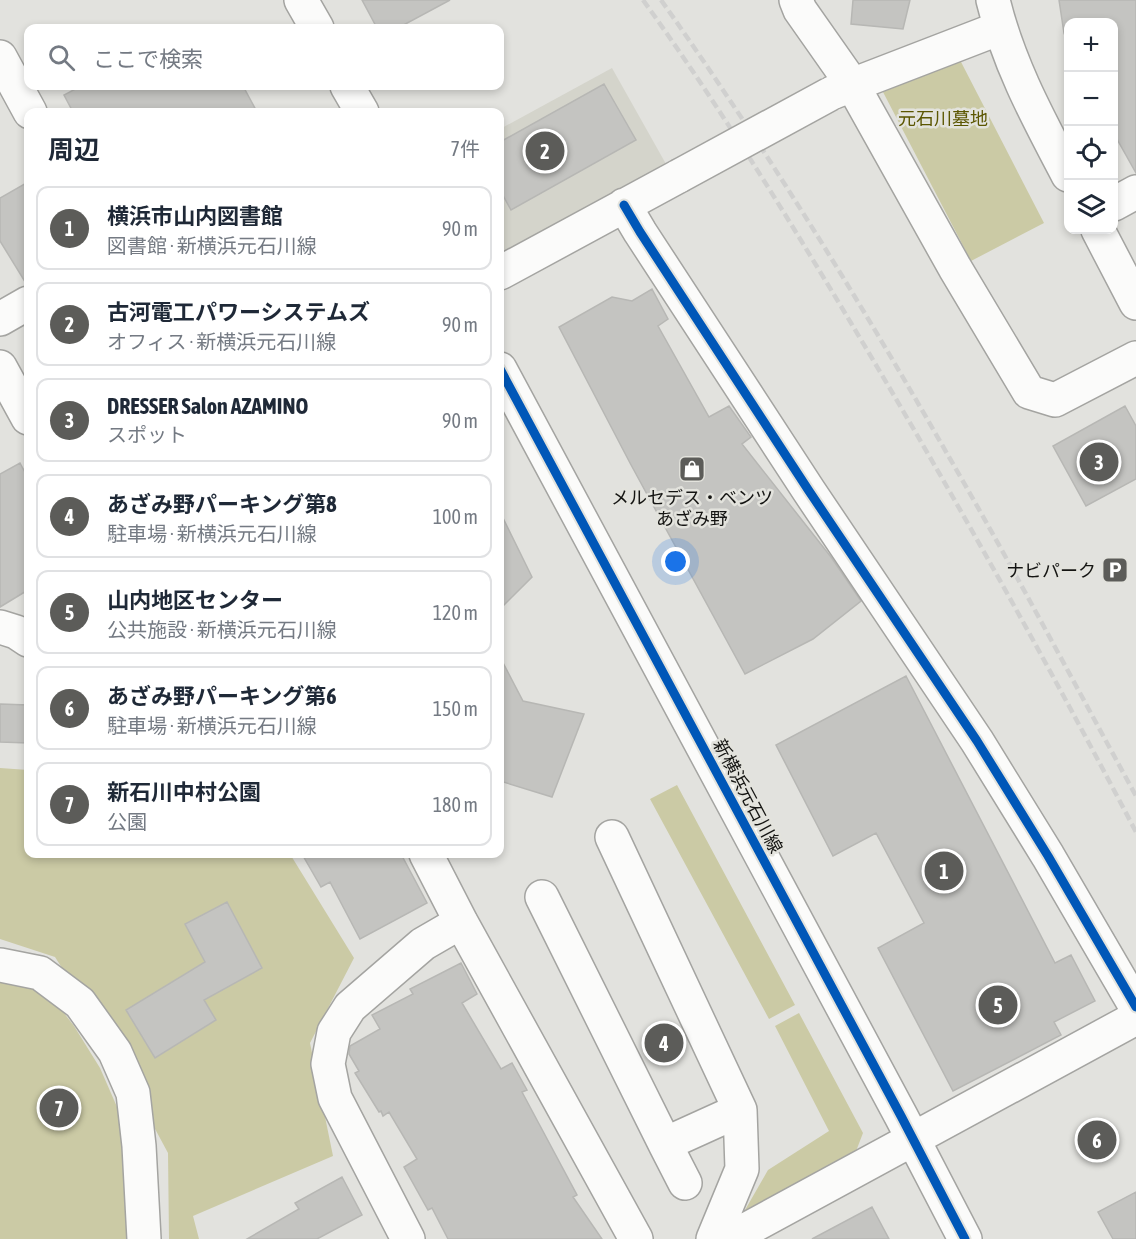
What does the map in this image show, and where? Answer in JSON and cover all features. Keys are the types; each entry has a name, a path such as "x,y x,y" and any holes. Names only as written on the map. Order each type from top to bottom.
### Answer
{"street":[{"path":"301,0 315,24"},
{"path":"796,0 841,89 955,268 1029,392 1055,400 1136,358"},
{"path":"504,271 841,89 996,14 1006,49 1034,111 1064,167"},
{"path":"0,57 15,98"},
{"path":"349,90 360,108"},
{"path":"1118,201 1136,192"},
{"path":"624,205 809,491 977,741 1048,856 1136,1007"},
{"path":"1100,234 1136,303"},
{"path":"0,319 24,305"},
{"path":"0,366 24,411"},
{"name":"新横浜元石川線","path":"504,376 965,1239"},
{"path":"0,627 24,637"},
{"path":"612,837 740,1110 741,1169 713,1239"},
{"path":"428,858 636,1239"},
{"path":"542,897 685,1183"},
{"path":"408,1239 335,1098 328,1064 334,1032 350,1007 423,944 461,921"},
{"path":"0,965 40,973 48,979 80,1004 115,1052 133,1093 139,1146 144,1239"},
{"path":"729,1239 1136,1018"},
{"path":"665,1144 740,1110"}],"shaded area":[{"path":"612,68 666,164 504,254 504,127"}],"green space":[{"name":"元石川墓地","path":"960,60 1044,223 971,261 883,92"},
{"path":"0,768 24,770 24,858 292,858 354,958 310,1043 333,1156 193,1216 199,1239 169,1239 168,1153 104,1034 55,957 0,939"},
{"path":"677,785 795,1005 769,1019 650,799"},
{"path":"0,980 23,983 54,1000 74,1026 100,1068 135,1148 130,1239 0,1239"},
{"path":"799,1013 863,1133 853,1159 741,1217 768,1170 829,1131 775,1026"}],"building":[{"path":"362,0 450,0 405,24 375,24"},
{"path":"853,0 910,0 903,29 851,24"},
{"path":"1059,0 1136,0 1136,173 1118,141 1118,18 1064,18 1064,33"},
{"path":"604,84 636,140 511,210 504,197 504,140"},
{"path":"73,90 245,90 255,108 71,108 64,95"},
{"path":"24,184 24,280 0,241 0,198"},
{"path":"652,289 668,319 658,326 709,417 729,406 751,437 742,444 831,557 861,601 813,639 745,674 559,327 612,297 632,301"},
{"path":"1125,406 1136,426 1136,479 1086,506 1053,446"},
{"path":"20,463 24,470 24,592 0,607 0,474"},
{"path":"504,520 532,577 504,605"},
{"path":"504,665 523,701 584,714 552,797 504,782"},
{"path":"906,676 1055,963 1071,955 1095,1001 1054,1022 1061,1035 953,1091 878,948 924,923 876,833 833,856 776,745"},
{"path":"0,704 24,705 24,743 0,742"},
{"path":"304,858 403,858 427,903 360,939 330,882 321,887"},
{"path":"227,902 262,968 204,1000 216,1020 155,1058 126,1010 205,962 185,924"},
{"path":"461,963 477,994 462,1003 501,1069 512,1063 527,1090 522,1092 577,1195 573,1197 602,1239 448,1239 432,1208 428,1210 404,1167 417,1159 389,1112 383,1116 381,1111 379,1112 355,1073 359,1071 349,1054 350,1046 380,1029 372,1015 413,994 410,989"},
{"path":"342,1177 362,1215 317,1239 247,1239 299,1209 295,1203"},
{"path":"1136,1192 1136,1239 1113,1239 1098,1212"},
{"path":"872,1207 889,1239 812,1239"}],"railway":[{"path":"643,0 750,159 888,386 1068,703 1136,832"},
{"path":"661,0 700,55 811,225 881,340 997,541 1136,796"}],"cycle path":[{"path":"624,205 809,491 977,741 1048,856 1136,1007"},
{"path":"504,376 965,1239"}],"place":[{"name":"古河電工パワーシステムズ","path":"545,151"},
{"name":"DRESSER Salon AZAMINO","path":"1099,462"},
{"name":"メルセデス・ベンツ あざみ野","path":"692,469"},
{"name":"ナビパーク","path":"1115,570"},
{"name":"横浜市山内図書館","path":"944,871"},
{"name":"山内地区センター","path":"998,1005"},
{"name":"あざみ野パーキング第8","path":"664,1043"},
{"name":"新石川中村公園","path":"59,1108"},
{"name":"あざみ野パーキング第6","path":"1097,1140"}]}
